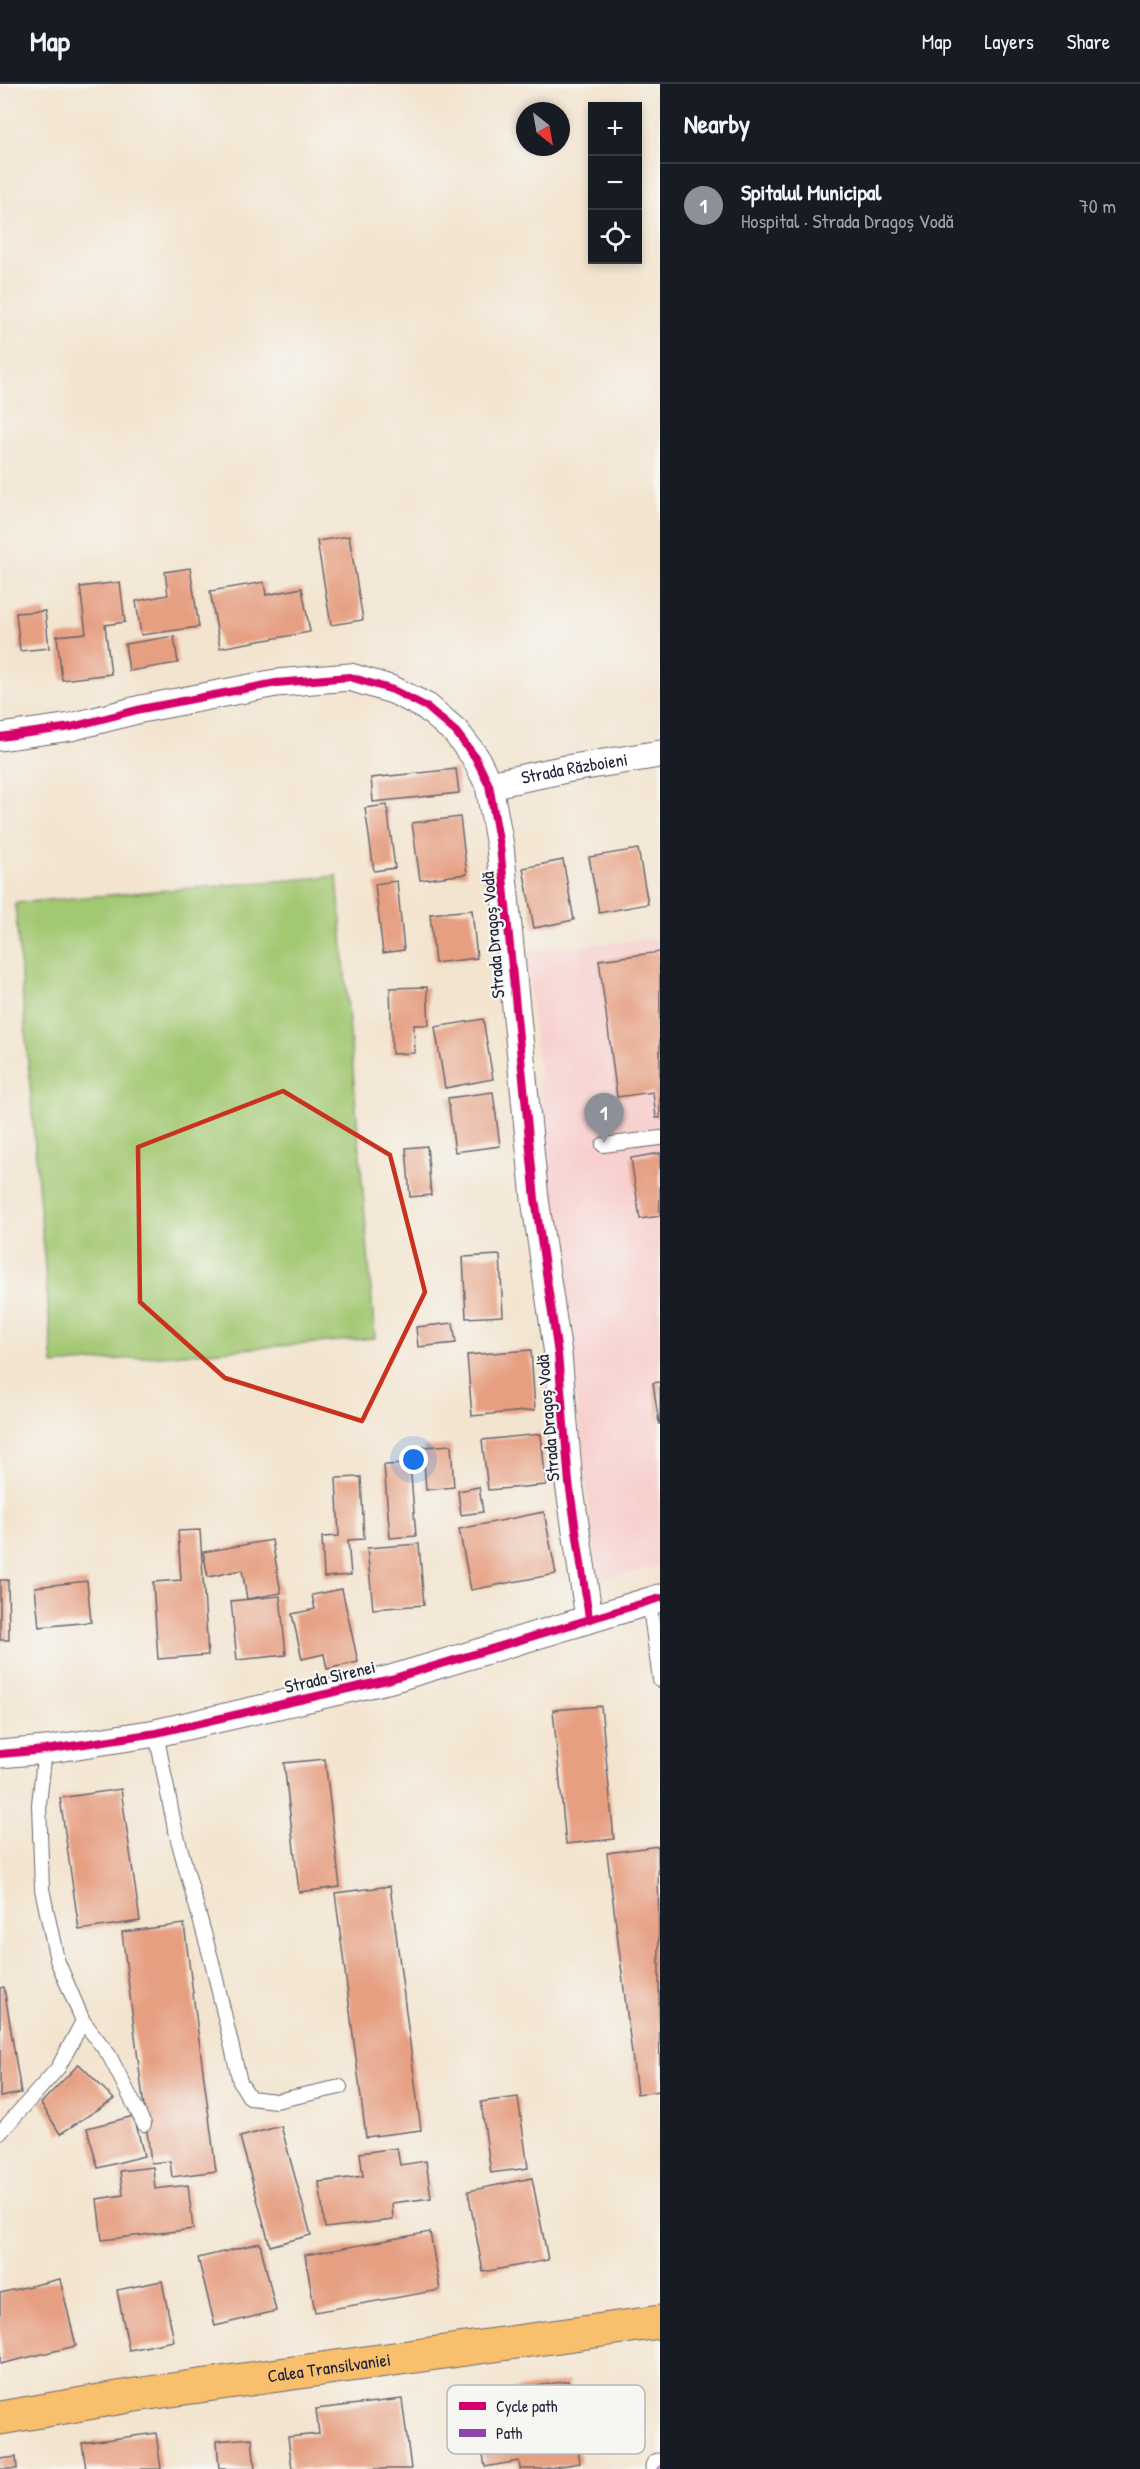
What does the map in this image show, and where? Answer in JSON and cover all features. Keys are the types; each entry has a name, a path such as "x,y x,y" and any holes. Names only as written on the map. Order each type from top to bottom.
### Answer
{"highway":[{"name":"Calea Transilvaniei","path":"0,2418 146,2393 660,2322"}],"street":[{"name":"Strada Dragoș Vodă","path":"0,737 70,727 141,709 276,683 350,677 393,690 427,707 456,732 475,758 489,786 500,846 535,1199 558,1354 569,1483 590,1618"},
{"name":"Strada Războieni","path":"489,786 566,769 660,754"},
{"name":"Strada Sirenei","path":"0,1754 156,1733 391,1679 654,1599"}],"lane":[{"path":"603,1145 660,1138"},
{"path":"654,1599 660,1680"},
{"path":"156,1733 175,1829 212,1962 240,2082 250,2098 276,2101 340,2087"},
{"path":"45,1749 39,1804 42,1889 57,1960 83,2021 110,2055 144,2124"},
{"path":"0,2133 58,2068 83,2021"}],"highlighted area":[{"path":"283,1091 390,1155 425,1292 362,1421 225,1378 140,1302 138,1147"}],"shaded area":[{"path":"660,938 660,1566 597,1580 525,951"}],"green space":[{"path":"337,876 375,1338 53,1365 15,903"}],"building":[{"path":"349,536 363,620 331,625 317,541"},
{"path":"190,568 199,627 141,635 136,601 168,595 165,572"},
{"path":"120,582 125,622 105,625 111,674 62,680 57,636 86,633 80,587"},
{"path":"264,582 266,595 302,588 310,632 220,648 210,591"},
{"path":"45,611 49,648 20,651 16,613"},
{"path":"174,636 178,663 129,671 125,644"},
{"path":"456,769 459,793 373,802 371,778"},
{"path":"387,805 395,868 374,871 365,808"},
{"path":"460,817 467,874 420,880 412,823"},
{"path":"638,849 648,904 599,913 589,857"},
{"path":"563,860 574,920 534,928 523,868"},
{"path":"397,881 404,950 383,953 375,884"},
{"path":"472,910 477,958 435,963 430,914"},
{"path":"660,952 660,1118 656,1118 653,1092 617,1097 599,960"},
{"path":"427,987 429,1025 414,1025 415,1053 392,1054 390,988"},
{"path":"483,1019 493,1079 445,1088 435,1027"},
{"path":"493,1092 500,1146 455,1152 448,1098"},
{"path":"427,1146 431,1195 410,1197 406,1148"},
{"path":"660,1153 660,1216 640,1219 631,1158"},
{"path":"500,1255 503,1316 466,1318 463,1257"},
{"path":"453,1323 456,1343 418,1347 416,1327"},
{"path":"531,1350 535,1410 472,1416 467,1355"},
{"path":"660,1382 660,1424 659,1424 653,1383"},
{"path":"541,1434 546,1485 488,1490 482,1440"},
{"path":"451,1445 454,1487 426,1490 423,1447"},
{"path":"410,1464 416,1536 390,1538 384,1465"},
{"path":"361,1477 364,1539 348,1540 351,1575 324,1577 322,1537 339,1536 336,1478"},
{"path":"479,1487 483,1512 461,1515 458,1491"},
{"path":"544,1512 556,1574 471,1590 459,1529"},
{"path":"200,1530 208,1655 158,1659 153,1582 181,1580 178,1531"},
{"path":"272,1540 281,1593 247,1599 242,1570 208,1577 203,1552"},
{"path":"419,1544 424,1605 373,1609 367,1548"},
{"path":"0,1580 8,1580 9,1640 0,1640"},
{"path":"87,1581 91,1622 39,1627 35,1587"},
{"path":"342,1589 358,1662 327,1669 324,1654 302,1659 292,1614 315,1609 312,1595"},
{"path":"280,1596 286,1655 237,1660 231,1601"},
{"path":"601,1706 614,1839 566,1844 553,1710"},
{"path":"325,1759 340,1887 299,1892 284,1763"},
{"path":"121,1789 140,1921 79,1930 60,1798"},
{"path":"658,1846 660,2091 637,2094 607,1853"},
{"path":"390,1886 421,2130 366,2137 335,1893"},
{"path":"184,1924 216,2171 172,2177 170,2161 151,2163 122,1932"},
{"path":"4,1987 21,2093 0,2097 0,1988"},
{"path":"79,2064 114,2099 60,2134 41,2103"},
{"path":"518,2097 528,2168 491,2173 481,2102"},
{"path":"134,2116 144,2156 98,2168 87,2128"},
{"path":"281,2126 311,2235 270,2246 240,2137"},
{"path":"397,2148 400,2165 426,2161 431,2198 392,2203 393,2220 325,2228 319,2182 363,2176 360,2153"},
{"path":"153,2167 155,2189 188,2185 193,2229 102,2240 97,2199 123,2195 120,2171"},
{"path":"532,2178 548,2260 483,2272 468,2191"},
{"path":"430,2232 440,2290 315,2312 305,2255"},
{"path":"260,2243 276,2311 215,2326 198,2258"},
{"path":"60,2279 76,2346 0,2364 0,2293"},
{"path":"162,2281 174,2341 129,2350 117,2290"},
{"path":"568,2381 569,2385 543,2385"},
{"path":"402,2399 411,2469 292,2469 288,2437 319,2434 316,2409"},
{"path":"156,2433 161,2469 86,2469 82,2443"},
{"path":"252,2438 255,2469 219,2469 217,2441"},
{"path":"483,2454 579,2454 580,2463 542,2469 520,2469 519,2461 485,2467"},
{"path":"16,2457 17,2469 0,2469 0,2459"}],"cycle path":[{"path":"0,737 71,727 141,709 276,683 350,677 393,690 427,707 456,732 475,757 489,785 500,846 535,1199 558,1354 569,1483 589,1618"},
{"path":"0,1754 45,1750 156,1733 391,1679 660,1598"}],"place":[{"name":"Spitalul Municipal","path":"604,1143"}]}
